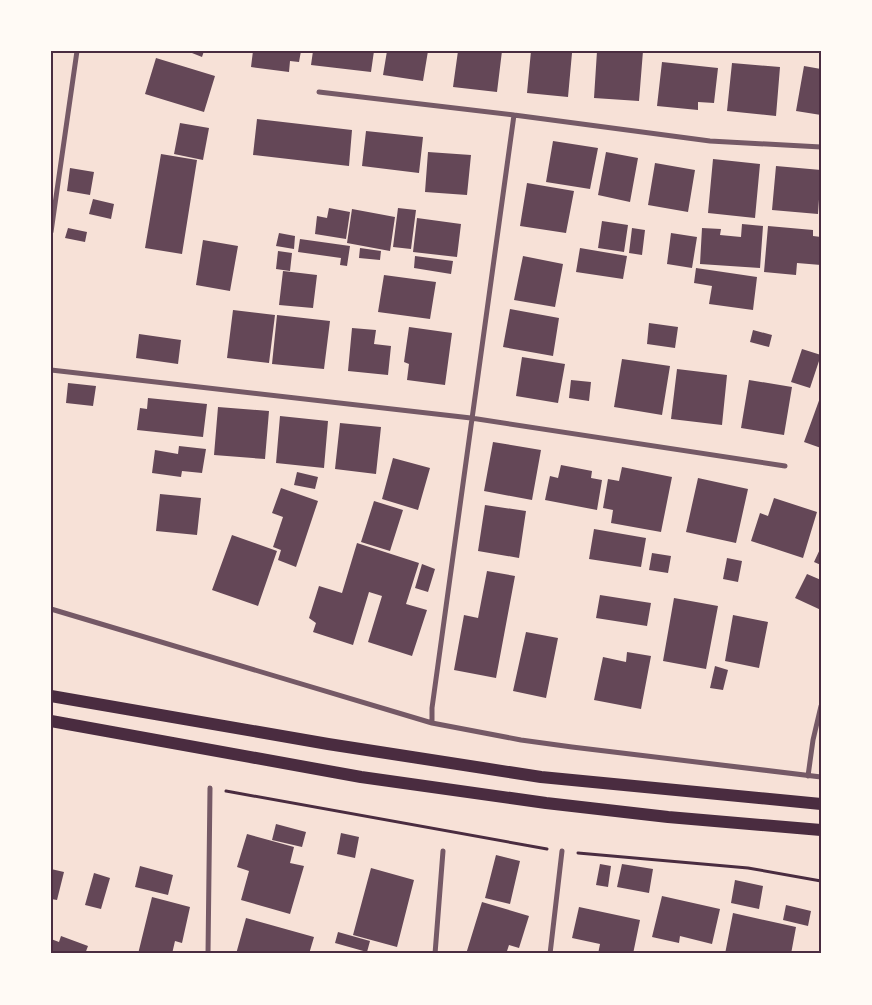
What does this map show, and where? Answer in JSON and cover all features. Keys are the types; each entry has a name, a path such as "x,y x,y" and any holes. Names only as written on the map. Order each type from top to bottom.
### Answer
{"main road":[{"path":"51,696 328,744 541,777 821,804"},
{"path":"51,721 361,777 668,817 821,830"}],"street":[{"path":"51,232 77,51"},
{"path":"319,92 514,114 710,141 821,148"},
{"path":"432,723 432,708 471,418 514,114"},
{"path":"51,370 471,418 786,466"},
{"path":"51,609 432,723 572,748 821,777"},
{"path":"808,776 813,740 821,706"},
{"path":"208,954 210,788"},
{"path":"435,954 443,851"},
{"path":"550,954 562,851"}],"path":[{"path":"210,788 562,851 748,868 821,881"}],"building":[{"path":"187,51 204,51 202,57"},
{"path":"253,51 301,51 299,62 290,61 289,72 251,67"},
{"path":"313,51 374,51 371,72 311,65"},
{"path":"387,51 428,51 423,81 383,75"},
{"path":"458,51 502,51 497,92 453,87"},
{"path":"531,51 572,53 568,97 527,93"},
{"path":"597,51 643,51 639,101 594,98"},
{"path":"156,58 215,76 204,112 145,94"},
{"path":"662,62 718,68 714,103 698,102 698,110 657,106"},
{"path":"732,63 780,67 776,116 727,111"},
{"path":"804,66 821,69 821,115 796,111"},
{"path":"257,119 352,130 349,166 253,155"},
{"path":"180,123 209,128 203,160 174,154"},
{"path":"366,131 423,137 419,173 362,166"},
{"path":"553,141 598,148 590,189 546,182"},
{"path":"428,152 471,155 467,195 425,192"},
{"path":"606,152 638,158 630,202 598,195"},
{"path":"161,154 197,160 182,254 145,248"},
{"path":"713,159 760,164 755,218 708,213"},
{"path":"655,163 695,170 688,212 648,205"},
{"path":"776,166 821,170 818,214 772,210"},
{"path":"70,168 94,172 90,195 67,191"},
{"path":"527,183 574,191 566,233 520,226"},
{"path":"93,199 114,204 111,219 89,214"},
{"path":"329,208 350,212 346,239 315,234 317,216 327,218"},
{"path":"398,208 416,210 411,249 393,247"},
{"path":"352,209 395,217 390,251 347,243"},
{"path":"417,218 461,224 457,257 413,252"},
{"path":"602,221 628,225 624,252 598,248"},
{"path":"742,224 763,226 760,268 700,264 702,228 721,229 720,235 741,237"},
{"path":"768,226 813,230 813,236 821,237 821,265 797,263 796,275 764,272"},
{"path":"68,228 87,232 85,242 65,238"},
{"path":"632,228 645,230 642,255 629,253"},
{"path":"279,233 295,236 294,249 276,246"},
{"path":"671,233 697,237 692,268 667,264"},
{"path":"300,239 350,246 347,266 340,265 341,258 298,252"},
{"path":"203,240 238,246 230,291 196,285"},
{"path":"360,248 381,251 380,260 359,258"},
{"path":"580,248 627,256 623,279 576,272"},
{"path":"278,251 292,253 290,271 276,269"},
{"path":"415,256 453,261 451,274 414,268"},
{"path":"523,256 563,264 555,307 514,300"},
{"path":"696,268 757,277 753,310 709,304 712,286 694,283"},
{"path":"283,271 317,275 313,308 279,305"},
{"path":"384,275 436,282 430,319 378,312"},
{"path":"510,309 559,318 553,356 503,347"},
{"path":"233,310 275,315 269,363 227,358"},
{"path":"277,315 330,321 324,369 272,364"},
{"path":"649,323 678,327 675,348 647,344"},
{"path":"409,327 452,333 445,385 407,380 409,364 404,362"},
{"path":"352,328 376,330 374,344 391,346 388,375 348,371"},
{"path":"753,330 772,335 769,347 750,342"},
{"path":"139,334 181,340 178,364 136,358"},
{"path":"802,349 821,355 810,388 791,382"},
{"path":"522,357 565,364 558,403 516,396"},
{"path":"622,359 670,366 662,415 614,407"},
{"path":"677,369 727,375 722,425 671,419"},
{"path":"571,380 591,382 589,401 569,398"},
{"path":"749,380 792,387 784,435 741,428"},
{"path":"68,383 96,386 93,406 66,403"},
{"path":"821,395 821,448 804,442"},
{"path":"148,398 207,404 203,437 137,430 140,408 147,409"},
{"path":"218,407 269,411 265,459 214,455"},
{"path":"280,416 328,421 324,468 276,463"},
{"path":"340,423 381,427 376,474 335,469"},
{"path":"493,442 541,450 532,500 484,491"},
{"path":"179,446 206,449 202,473 182,471 181,477 152,473 155,450 178,454"},
{"path":"393,458 430,468 418,510 382,499"},
{"path":"561,465 592,471 591,478 602,480 597,510 545,500 550,476 558,478"},
{"path":"622,467 672,477 661,532 611,523 613,510 603,508 608,479 619,481"},
{"path":"297,472 318,477 315,489 294,485"},
{"path":"698,478 748,489 736,543 686,532"},
{"path":"281,488 318,501 296,567 278,560 281,550 273,547 283,517 272,513"},
{"path":"160,494 201,498 197,535 156,531"},
{"path":"774,498 817,512 803,558 751,541 760,513 768,516"},
{"path":"374,501 403,510 390,551 361,542"},
{"path":"485,505 526,511 519,558 478,551"},
{"path":"594,529 646,538 641,567 589,559"},
{"path":"232,535 277,551 258,606 212,590"},
{"path":"357,543 419,563 406,604 427,610 412,656 368,642 382,596 369,592 353,645 313,632 316,623 309,618 319,586 342,593"},
{"path":"821,547 821,565 814,562"},
{"path":"652,553 671,556 668,573 649,570"},
{"path":"727,558 742,561 738,582 723,579"},
{"path":"422,564 435,569 428,592 415,588"},
{"path":"487,571 515,576 496,678 454,670 464,615 478,618"},
{"path":"807,574 821,580 821,610 795,598"},
{"path":"600,595 651,603 647,626 596,618"},
{"path":"674,598 718,606 706,669 663,661"},
{"path":"733,615 768,622 759,668 725,661"},
{"path":"526,632 558,638 546,698 513,691"},
{"path":"627,652 651,656 641,709 594,700 603,657 626,662"},
{"path":"715,666 728,670 723,690 710,688"},
{"path":"276,824 306,832 302,847 272,840"},
{"path":"341,833 359,837 355,858 337,854"},
{"path":"247,834 294,847 290,863 304,866 290,914 241,900 249,871 237,867"},
{"path":"496,855 520,861 510,904 485,898"},
{"path":"600,864 611,866 608,887 596,885"},
{"path":"622,864 653,869 649,893 617,887"},
{"path":"140,866 173,875 168,895 135,887"},
{"path":"371,868 414,880 397,947 353,935"},
{"path":"51,869 64,872 57,900 51,899"},
{"path":"94,873 110,878 101,909 85,905"},
{"path":"735,880 763,886 759,909 731,903"},
{"path":"662,896 720,909 712,944 680,936 679,943 652,937"},
{"path":"152,897 190,907 182,943 175,941 172,954 138,954"},
{"path":"482,902 529,916 519,948 509,945 506,954 466,954"},
{"path":"786,905 811,911 808,926 783,920"},
{"path":"579,907 640,920 633,954 598,954 600,944 572,938"},
{"path":"733,913 796,927 791,954 725,954"},
{"path":"246,918 314,937 309,954 236,954"},
{"path":"338,932 370,941 367,952 335,943"},
{"path":"61,936 88,946 85,954 51,954 51,939 59,942"}]}
